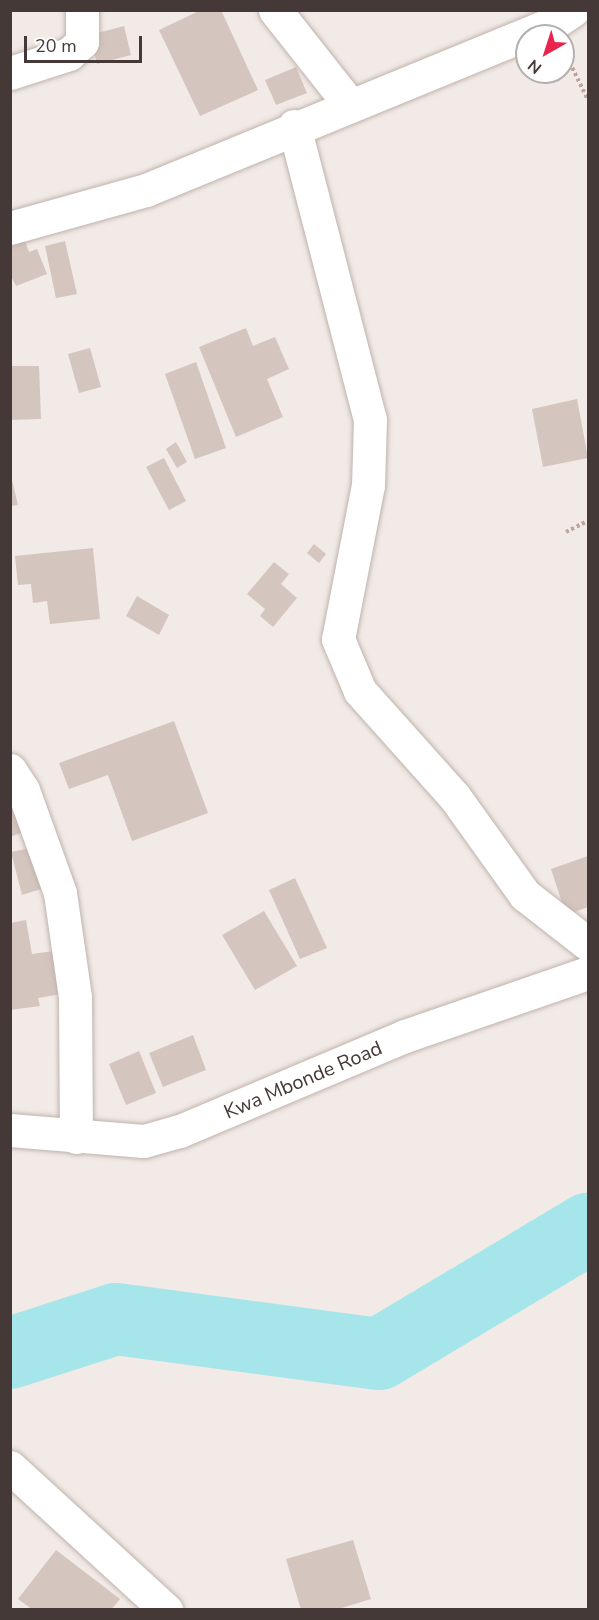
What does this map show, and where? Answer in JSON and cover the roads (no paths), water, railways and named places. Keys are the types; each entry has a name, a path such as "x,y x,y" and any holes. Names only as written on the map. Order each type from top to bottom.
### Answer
{"street":[{"path":"10,73 69,54 82,42 82,10"},
{"path":"275,10 350,105"},
{"path":"10,228 147,190 294,126 555,22 573,10"},
{"path":"294,126 370,419 368,485 338,639 360,691 454,796 525,895 588,944"},
{"path":"10,770 23,790 60,893 75,997 76,1137"},
{"name":"Kwa Mbonde Road","path":"10,1130 144,1141 180,1131 405,1036 588,973"},
{"path":"10,1467 166,1610"}],"waterway":[{"path":"10,1353 116,1319 379,1354 588,1229"}]}
